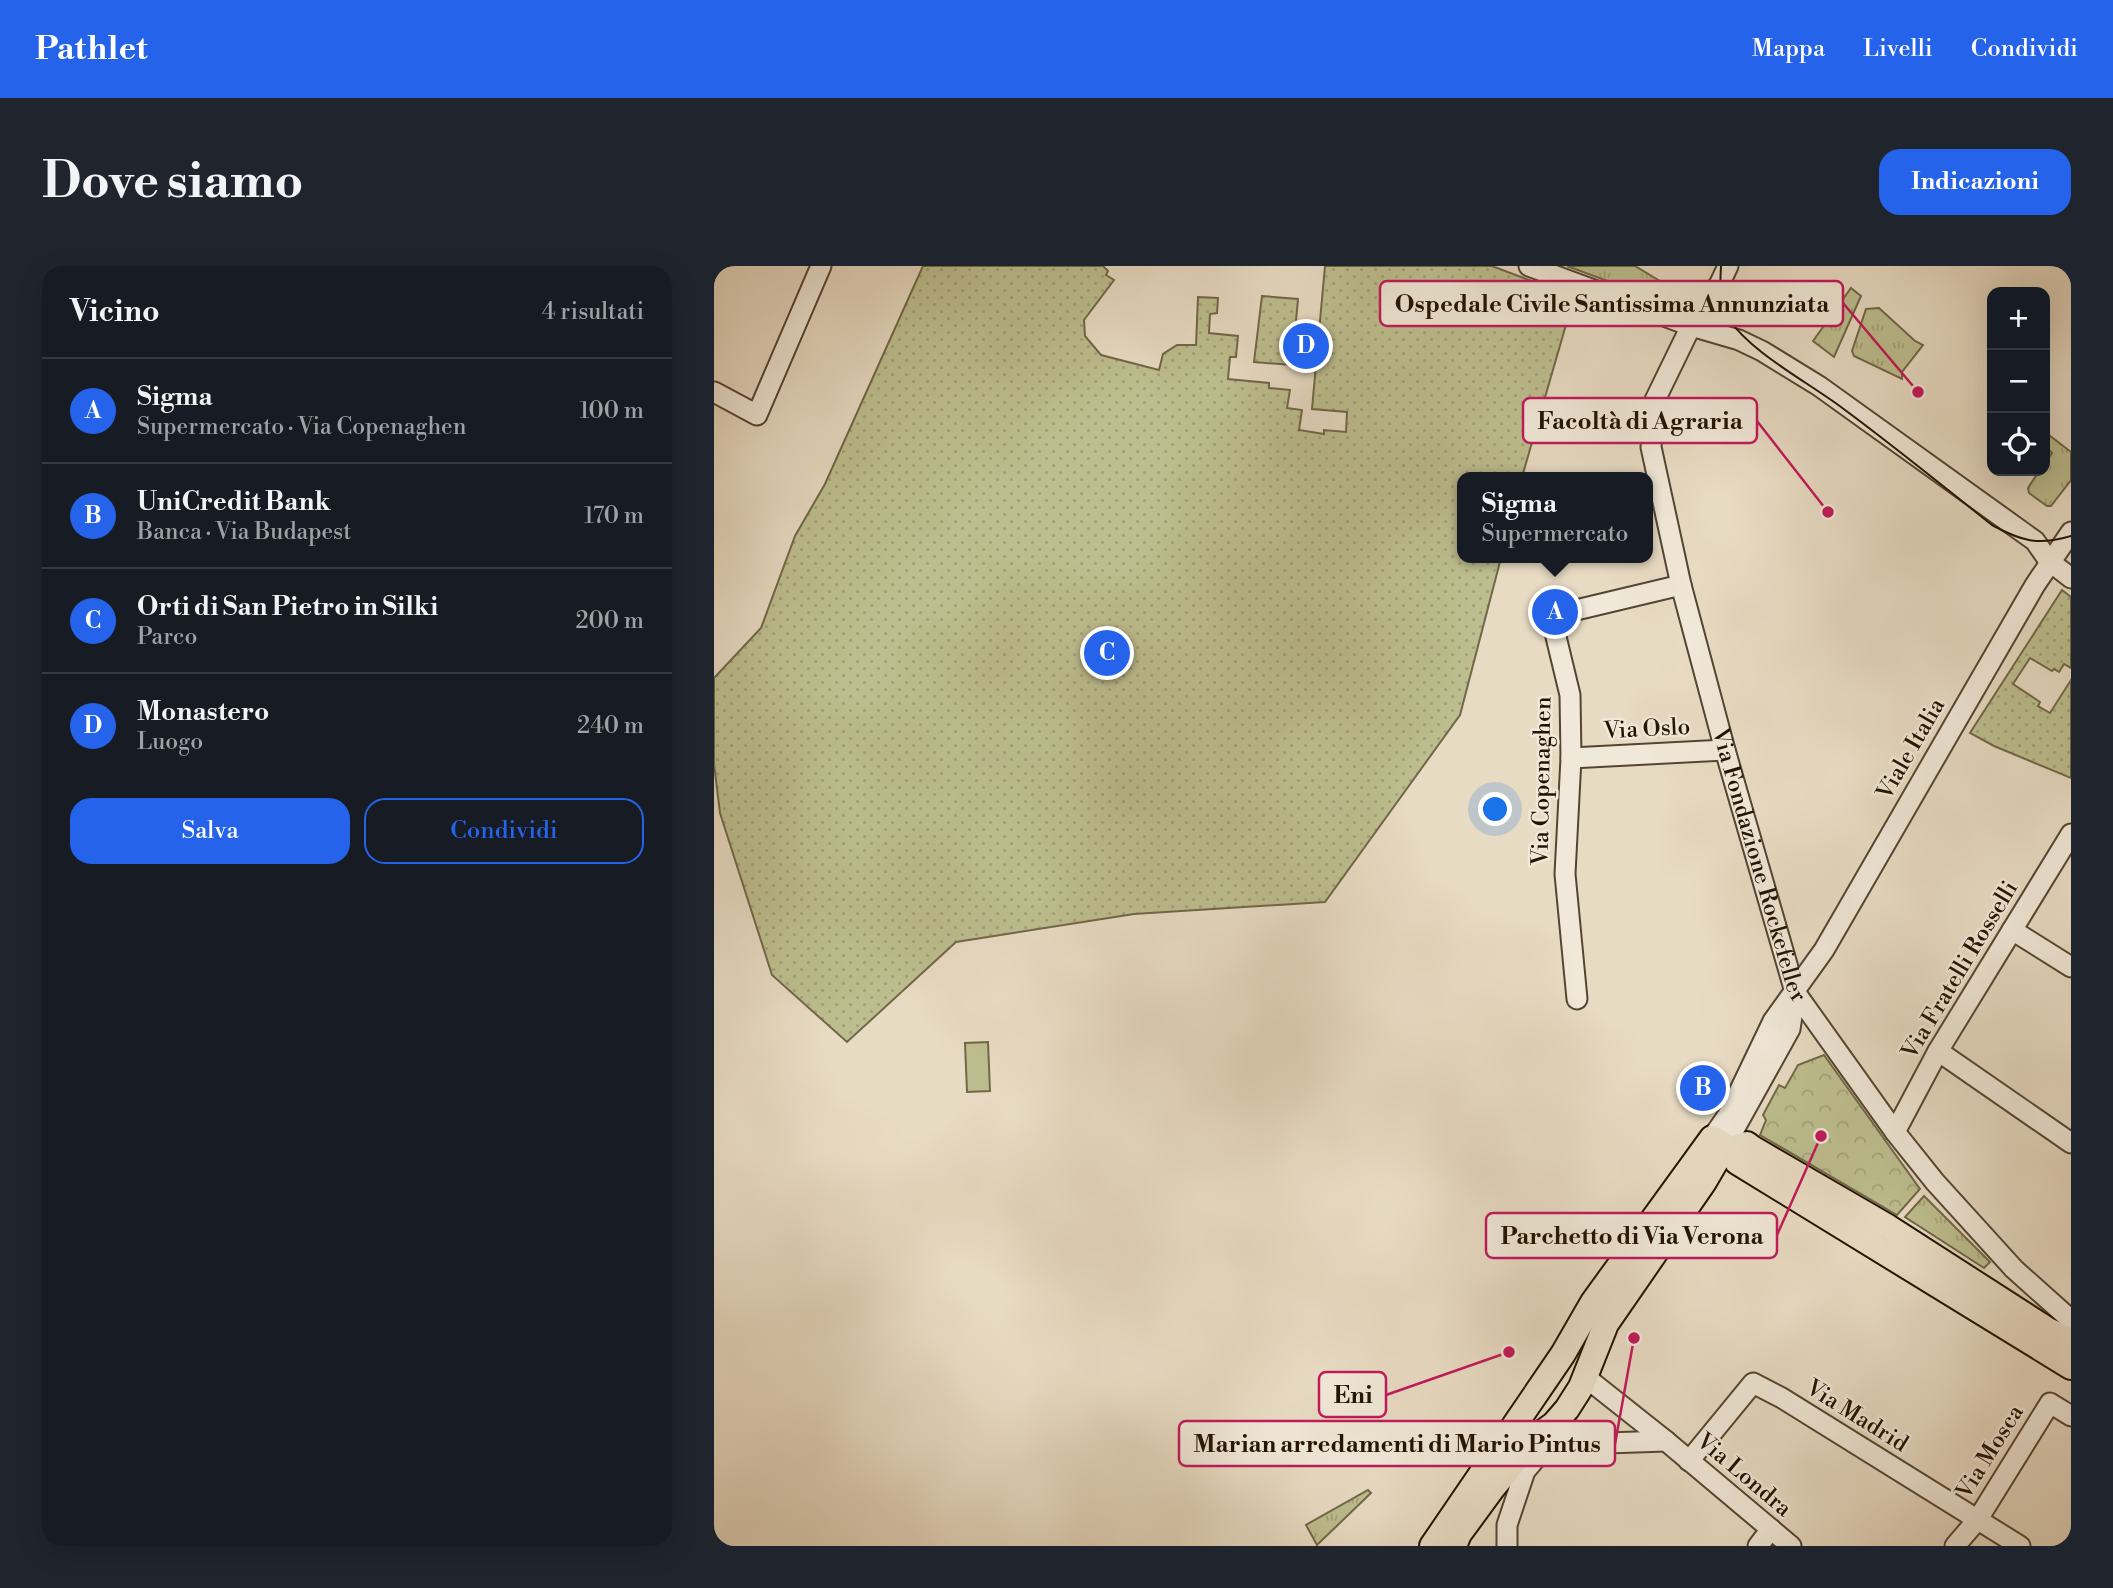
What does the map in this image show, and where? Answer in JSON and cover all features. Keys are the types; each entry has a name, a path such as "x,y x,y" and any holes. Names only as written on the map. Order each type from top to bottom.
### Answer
{"main road":[{"path":"1723,1144 1747,1144 1888,1227 2071,1342"},
{"path":"1432,1546 1563,1354 1597,1296 1723,1144"},
{"path":"1723,1144 1737,1162 2071,1367"},
{"path":"1454,1546 1467,1523 1516,1459 1532,1440 1554,1424 1567,1409 1580,1387 1606,1324 1704,1182 1723,1144"},
{"path":"1563,1354 1581,1366 1584,1376"},
{"path":"1531,1401 1552,1412 1567,1409"}],"street":[{"path":"714,392 757,415 821,266"},
{"path":"1529,266 1691,326 1739,340 1798,371 2035,541 2049,561 2071,578"},
{"name":"Via Fondazione Rockefeller","path":"1728,266 1720,283 1691,326 1655,400 1651,447 1681,585 1725,750 1796,992 1895,1132 1935,1182 2014,1269 2071,1319"},
{"name":"Viale Italia","path":"1723,1144 1728,1115 1773,1021 1824,950 2049,561 2071,533"},
{"name":"Via Copenaghen","path":"1577,999 1565,874 1571,758 1570,695 1551,616 1681,585"},
{"name":"Via Oslo","path":"1571,758 1725,750"},
{"name":"Via Fratelli Rosselli","path":"1895,1132 1938,1051 2071,834"},
{"path":"2012,930 2071,967"},
{"path":"1938,1051 2071,1143"},
{"name":"Via Londra","path":"1584,1376 1791,1546"},
{"name":"Via Madrid","path":"1689,1461 1753,1383 1782,1398 2020,1546"},
{"name":"Via Mosca","path":"1955,1546 1978,1519 2050,1403 2071,1416"},
{"name":"Via Londra","path":"1507,1546 1507,1525 1525,1471 1547,1445 1666,1441"},
{"path":"1758,1546 1771,1529"}],"green space":[{"path":"923,266 1103,266 1108,271 1106,275 1114,280 1084,320 1085,336 1101,355 1159,370 1163,354 1177,345 1196,345 1198,297 1218,298 1217,313 1210,314 1209,333 1238,336 1236,357 1230,357 1228,379 1269,383 1269,388 1290,390 1287,408 1302,410 1299,430 1324,434 1324,430 1346,432 1347,412 1312,409 1325,266 1492,266 1574,297 1523,472 1457,472 1457,563 1500,563 1460,715 1325,902 1134,914 956,942 847,1042 772,975 720,813 714,764 714,678 761,628 795,536 825,484"},
{"path":"1567,266 1635,266 1683,295 1675,306"},
{"path":"1851,288 1861,296 1834,357 1813,341"},
{"path":"1262,296 1298,299 1292,365 1254,362"},
{"path":"1879,308 1923,345 1902,372 1902,379 1854,356 1852,351 1866,309"},
{"path":"2050,436 2071,452 2071,480 2051,506 2047,506 2029,493 2028,488 2036,476 2050,476"},
{"path":"2062,590 2071,597 2071,668 2064,664 2059,672 2054,669 2052,671 2030,658 2013,684 2040,702 2038,706 2050,713 2071,680 2071,778 1994,746 1970,733"},
{"path":"988,1042 990,1091 967,1092 965,1043"},
{"path":"1824,1055 1920,1189 1897,1215 1760,1135 1766,1120 1763,1115 1779,1085 1785,1088 1798,1065"},
{"path":"1924,1196 1990,1262 1984,1268 1905,1217"},
{"path":"1368,1490 1371,1493 1317,1545 1306,1525"}],"tram line":[{"path":"1721,266 1721,293 1725,312 1738,331 1766,356 1864,424 1992,525 2030,540 2049,541 2071,536"}],"place":[{"name":"Monastero","path":"1306,346"},
{"name":"Ospedale Civile Santissima Annunziata","path":"1918,392"},
{"name":"Facoltà di Agraria","path":"1828,512"},
{"name":"Sigma","path":"1555,612"},
{"name":"Orti di San Pietro in Silki","path":"1107,653"},
{"name":"UniCredit Bank","path":"1703,1088"},
{"name":"Parchetto di Via Verona","path":"1821,1136"},
{"name":"Marian arredamenti di Mario Pintus","path":"1634,1338"},
{"name":"Eni","path":"1509,1352"}]}
